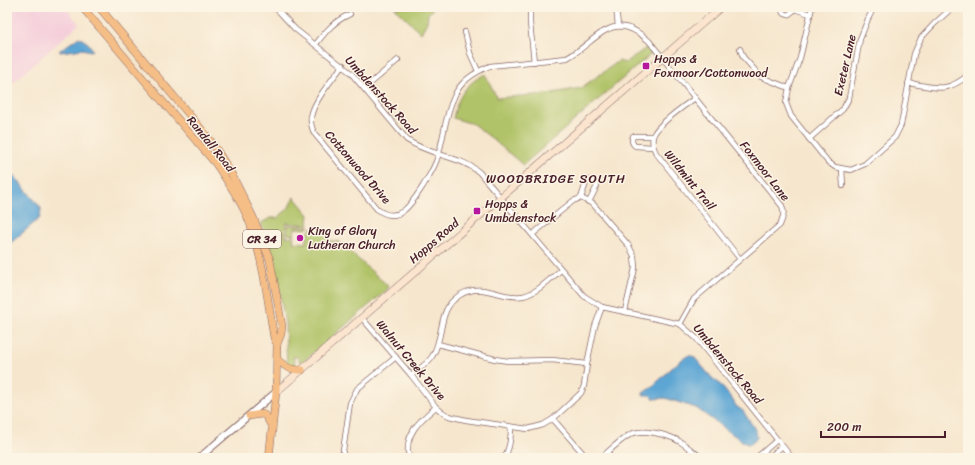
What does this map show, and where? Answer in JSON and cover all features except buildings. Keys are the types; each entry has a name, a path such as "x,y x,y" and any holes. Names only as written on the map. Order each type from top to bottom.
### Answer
{"main road":[{"name":"Randall Road","path":"82,7 216,164 228,183 253,231 268,289 274,338 277,344"},
{"name":"Randall Road","path":"99,7 209,139 223,159 239,186 270,260 282,326 277,344 276,392 269,458"},
{"name":"Hopps Road","path":"276,392 721,7"},
{"path":"277,359 286,368 302,370"},
{"path":"249,416 262,414 266,416 272,427"}],"street":[{"name":"Umbdenstock Road","path":"275,7 295,29 343,65 407,140 417,147 464,162 473,167 485,178 584,296 602,307 680,324 696,338 792,458"},
{"path":"530,7 534,62"},
{"path":"616,7 618,26 631,29 642,35 649,41 662,58"},
{"path":"781,7 783,13 786,15 790,14 794,8 810,14"},
{"path":"812,7 800,58 789,88 786,103 791,116 828,162 835,167 851,170 865,164 895,137 901,125 914,54 921,38 953,7"},
{"name":"Exeter Lane","path":"809,139 842,109 850,98 860,39 874,7"},
{"path":"316,44 331,25 350,14"},
{"name":"Cottonwood Drive","path":"343,65 324,90 313,111 311,123 314,133 377,208 382,213 391,215 401,212 412,203 432,171 439,155 454,97 464,82 478,71 490,66 567,58 598,34 618,26"},
{"path":"465,32 470,53 478,71"},
{"path":"740,49 743,57 761,78 789,88"},
{"name":"Foxmoor Lane","path":"662,58 782,206 784,211 784,216 780,225 694,299 680,324"},
{"path":"364,88 398,60"},
{"path":"908,83 940,88 951,87 961,82 968,75"},
{"path":"653,147 635,146 632,140 633,136 653,136 661,125 695,98"},
{"name":"Wildmint Trail","path":"653,136 653,147 656,153 740,259"},
{"path":"842,169 843,186"},
{"path":"581,198 588,180 592,180 597,186 589,202"},
{"path":"533,234 573,200 581,198 592,204 629,246 634,256 636,268 625,312"},
{"path":"411,375 428,362 433,356 438,344 447,308 460,295 475,289 522,296 537,289 561,270"},
{"name":"Walnut Creek Drive","path":"362,318 411,375 436,407 449,416 528,429 536,428 553,419 581,393 584,386 595,326 602,307"},
{"path":"438,344 508,361 552,360 587,364"},
{"path":"342,458 352,396 396,357"},
{"name":"Hopps Road","path":"199,458 276,392"},
{"path":"409,458 408,448 411,433 436,407"},
{"path":"553,419 587,458"},
{"path":"504,458 507,454 510,443 511,427"},
{"path":"601,458 624,438 639,432 655,433 679,441 702,458"},
{"path":"756,458 777,440"},
{"path":"769,458 782,446"},
{"path":"689,458 694,452"}],"shaded area":[{"path":"7,7 65,7 79,24 7,88"}],"green space":[{"path":"394,7 434,7 428,14 427,22 421,33"},
{"path":"646,48 651,54 523,165 473,124 453,118 457,104 463,92 472,82 485,74 497,98 547,94 581,88 619,61 625,63"},
{"path":"294,197 309,215 309,225 286,223 285,236 294,237 293,242 306,243 308,232 312,228 314,231 322,231 330,241 339,242 387,285 388,289 305,360 300,362 298,357 293,357 296,366 287,366 285,323 278,283 261,223 271,218 277,218 288,209"},
{"path":"288,225 310,227 305,229 295,228 294,235 287,234"}],"water":[{"path":"79,37 88,43 93,50 82,49 59,51"},
{"path":"7,167 41,208 40,218 7,246"},
{"path":"689,355 694,357 713,379 718,382 736,406 743,411 756,431 757,437 752,443 745,443 696,408 665,398 654,399 650,395 643,395 643,393"}],"place":[{"name":"Hopps & Foxmoor/Cottonwood","path":"646,66"},
{"name":"Hopps & Umbdenstock","path":"477,211"},
{"name":"King of Glory Lutheran Church","path":"300,238"}],"district":[{"name":"WOODBRIDGE SOUTH","path":"556,178"}]}
